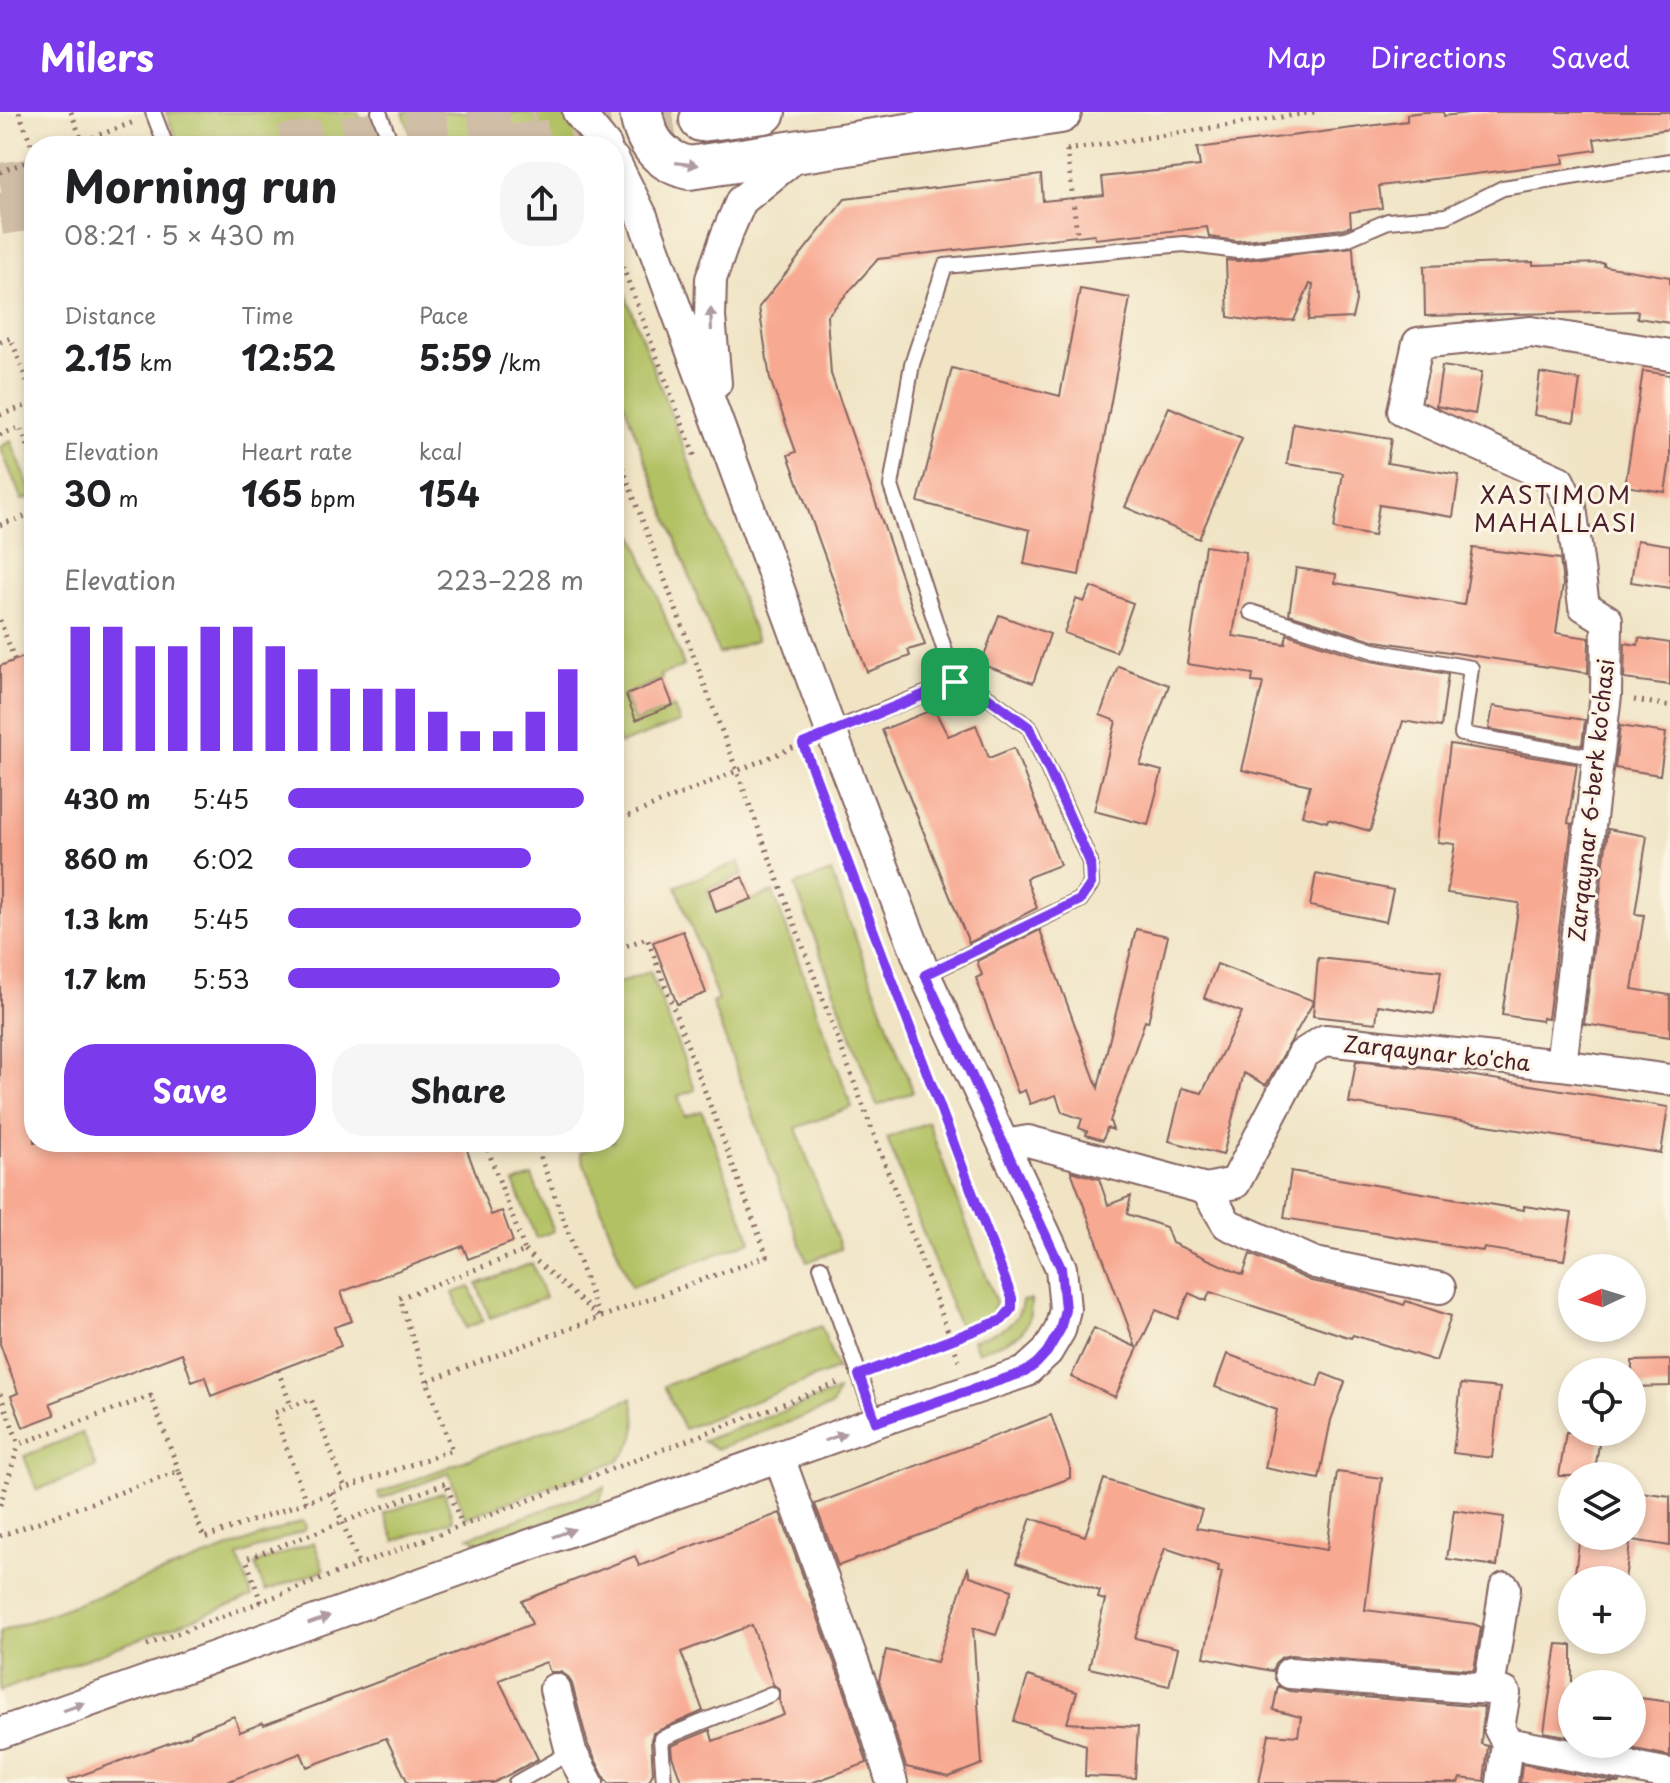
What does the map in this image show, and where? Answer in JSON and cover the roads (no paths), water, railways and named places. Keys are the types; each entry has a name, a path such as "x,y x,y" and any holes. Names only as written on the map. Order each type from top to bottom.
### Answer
{"main road":[{"path":"641,112 646,134 653,147 679,165 689,168 803,151 1063,131"},
{"path":"701,120 764,112"}],"street":[{"path":"578,112 598,136"},
{"path":"720,425 710,317 711,279 741,201 803,151"},
{"path":"0,1733 1025,1372 1047,1352 1060,1330 1065,1309 1061,1268 925,975 831,731 642,216 624,180"},
{"name":"Zarqaynar 6-berk ko'chasi","path":"1561,1065 1606,695 1607,620 1584,606 1571,507 1559,481 1403,411 1418,343 1531,332 1670,355"},
{"name":"Zarqaynar ko'cha","path":"1206,1189 1235,1183 1303,1054 1325,1040 1670,1080"},
{"path":"1005,1145 1028,1141 1206,1189 1227,1224 1315,1263 1440,1288"},
{"path":"779,1457 863,1689 892,1783"},
{"path":"1489,1689 1505,1588"},
{"path":"1290,1673 1489,1689 1505,1693 1499,1728 1507,1743 1502,1783"},
{"path":"555,1689 571,1752 588,1783"},
{"path":"1507,1743 1670,1774"}],"lane":[{"path":"153,112 162,136"},
{"path":"379,112 388,136"},
{"path":"955,682 891,486 912,364 945,266 1184,244 1237,251 1346,239 1388,221 1446,216 1503,188 1670,161"},
{"path":"1251,612 1374,651 1471,668 1462,734 1598,758"},
{"path":"831,731 955,682 974,687 1030,728 1090,862 1091,884 1080,900 925,975"},
{"path":"821,1267 876,1422"},
{"path":"664,1783 661,1739 771,1694"},
{"path":"516,1783 571,1752"}],"tunnel":[{"path":"356,136 535,112"},
{"path":"582,136 701,120"},
{"path":"0,184 24,180"},
{"path":"0,214 24,210"}],"district":[{"name":"XASTIMOM MAHALLASI","path":"1556,508"}]}
